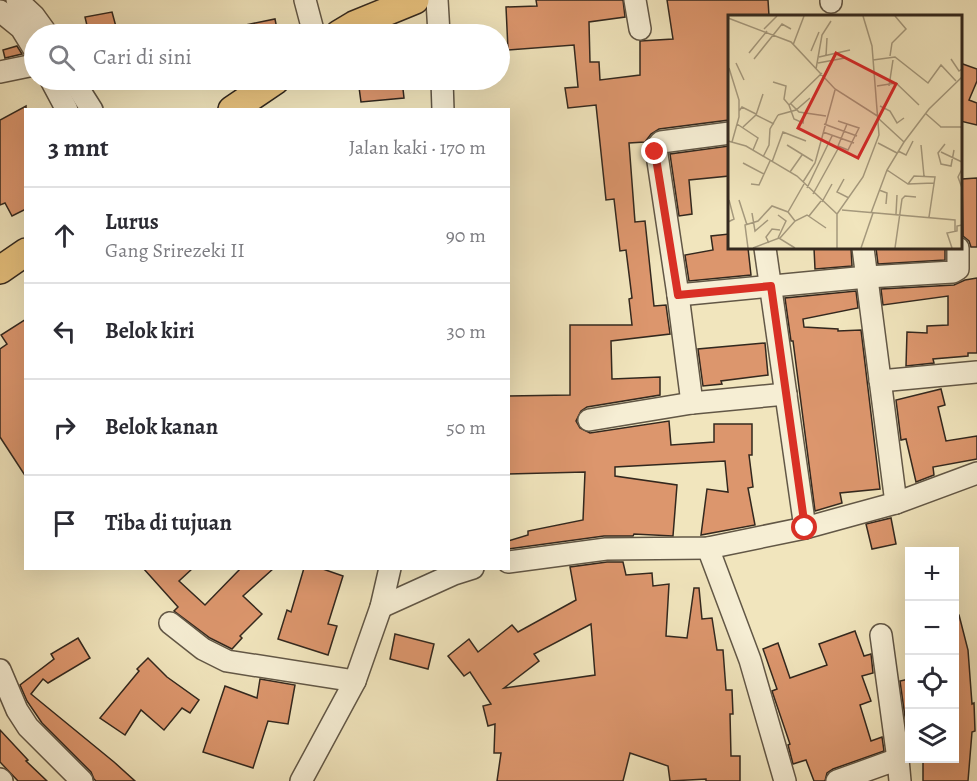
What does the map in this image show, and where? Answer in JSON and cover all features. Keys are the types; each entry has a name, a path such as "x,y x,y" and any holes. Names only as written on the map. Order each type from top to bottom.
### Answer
{"main road":[{"path":"359,24 415,0"},
{"path":"235,108 261,90"},
{"path":"0,270 24,253"}],"street":[{"path":"17,0 40,24"},
{"path":"305,0 311,24"},
{"path":"437,0 438,24"},
{"path":"634,0 640,29"},
{"path":"0,11 24,33"},
{"path":"0,72 24,67"},
{"path":"56,90 66,108"},
{"path":"79,90 91,108"},
{"path":"442,90 443,108"},
{"path":"692,403 656,148 661,142 728,134"},
{"path":"765,249 805,528"},
{"path":"863,249 896,503"},
{"path":"678,295 867,277 953,272 959,267 964,253"},
{"path":"880,381 977,372"},
{"path":"589,420 692,403 786,394"},
{"path":"510,562 606,549 708,548 805,528 896,503 977,474"},
{"path":"708,548 750,660 785,781"},
{"path":"301,781 355,681 381,607 390,570"},
{"path":"381,607 467,570"},
{"path":"170,623 203,649 227,662 355,681"},
{"path":"881,635 900,781"},
{"path":"0,670 17,710 28,727 82,781"},
{"path":"837,781 898,759"}],"building":[{"path":"536,0 623,0 625,17 589,22 590,62 599,62 600,80 640,75 640,41 673,39 667,0 768,0 769,15 728,15 728,120 659,129 645,142 629,143 635,222 645,221 654,306 666,305 670,334 611,341 612,379 660,377 660,395 587,407 581,411 576,421 580,428 590,433 669,421 671,445 714,442 714,424 752,424 752,455 749,455 753,487 748,488 755,525 701,535 707,489 728,492 725,461 615,467 615,476 677,485 673,536 634,534 633,536 604,536 510,549 510,540 528,535 528,531 583,520 585,472 510,474 510,396 570,395 570,325 632,325 629,299 632,298 626,250 620,251 614,199 606,200 596,105 568,108 565,88 578,87 574,45 510,50 510,24 507,24 506,7 537,6"},
{"path":"112,12 115,24 87,24 85,17"},
{"path":"275,19 276,24 251,24"},
{"path":"17,46 22,54 5,58 3,50"},
{"path":"962,64 977,69 977,81 969,100 977,103 977,125 962,121"},
{"path":"359,90 403,90 404,98 361,102"},
{"path":"26,106 24,108 24,210 12,216 5,203 0,205 0,120"},
{"path":"728,146 728,176 689,180 692,214 679,216 670,154"},
{"path":"977,178 977,247 971,247 969,241 963,236 962,179"},
{"path":"728,234 728,249 748,249 751,275 689,281 685,255 713,250 711,236"},
{"path":"814,249 851,249 852,266 815,269"},
{"path":"876,249 945,249 945,260 878,264"},
{"path":"977,278 977,353 933,359 934,363 906,366 907,332 927,333 927,326 948,325 948,296 883,305 881,289 954,285"},
{"path":"856,291 858,308 803,319 804,327 838,329 838,331 861,330 880,489 840,493 842,503 815,511 793,341 791,341 785,298"},
{"path":"24,320 24,474 0,437 0,349 7,344 1,335"},
{"path":"765,343 768,375 721,381 722,384 703,386 698,349"},
{"path":"941,389 945,405 938,407 946,441 977,436 977,459 933,467 934,475 916,482 906,439 901,440 896,400"},
{"path":"891,518 896,544 872,549 866,524"},
{"path":"623,562 626,575 652,573 653,586 669,584 666,636 687,638 694,588 699,588 702,619 712,618 717,650 723,650 726,690 732,690 731,756 740,756 740,781 706,781 706,779 670,781 668,766 630,753 623,781 497,781 501,753 494,753 495,724 488,726 483,706 491,704 470,672 464,676 448,656 469,639 478,652 512,625 518,632 576,600 570,567","holes":["591,624 595,675 504,688 539,661 534,654"]},
{"path":"145,570 191,570 179,581 205,605 239,570 272,570 243,596 262,614 240,636 242,638 232,649 210,638 174,611 178,607"},
{"path":"303,570 326,570 343,576 328,624 337,626 328,655 278,639 287,610 291,612"},
{"path":"959,615 968,650 972,704 974,703 975,731 972,732 968,781 923,781 923,763 959,763"},
{"path":"855,631 864,656 871,654 873,673 862,676 871,701 860,705 871,741 882,737 884,751 833,769 827,773 825,781 814,781 806,760 793,764 788,745 790,744 772,691 777,689 763,649 778,643 790,678 827,665 819,644"},
{"path":"395,634 434,644 428,669 390,659"},
{"path":"78,638 90,658 48,683 43,679 31,694 135,781 96,781 91,772 42,723 27,701 20,685 54,659 51,654"},
{"path":"148,658 167,677 199,700 190,713 182,708 164,730 141,710 125,735 100,718"},
{"path":"260,679 295,685 288,724 268,721 253,768 203,752 225,686 257,698"},
{"path":"905,680 905,717 900,681"},
{"path":"0,730 28,760 26,761 47,781 18,781 0,762"}],"route":[{"path":"655,152 678,295 771,286 805,528"}]}
